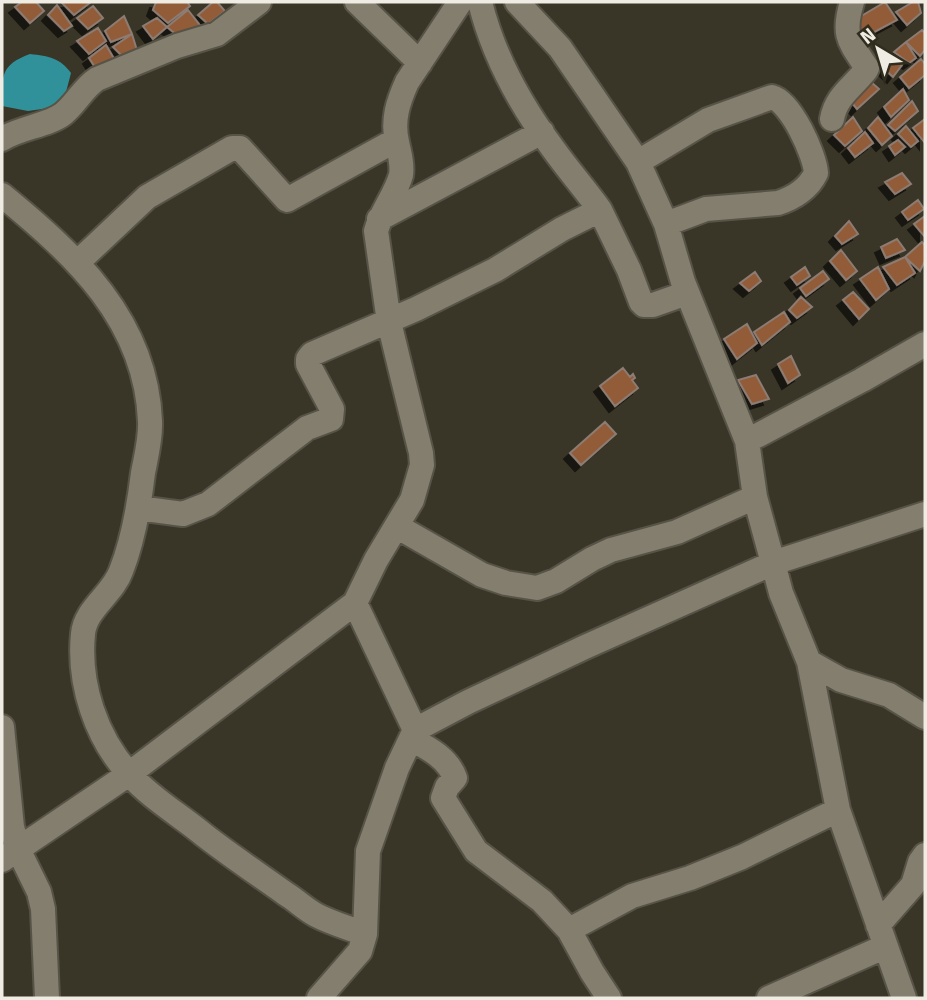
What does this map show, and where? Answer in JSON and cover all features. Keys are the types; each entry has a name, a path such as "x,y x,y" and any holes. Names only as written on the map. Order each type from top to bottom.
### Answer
{"street":[{"path":"2,139 12,132 60,116 88,85 97,79 177,46 217,34 259,2"},
{"path":"357,2 420,63"},
{"path":"10,854 129,774 355,603 376,560 398,527 412,500 422,465 389,322 376,231 379,219 400,177 402,164 396,140 396,109 407,82 460,2"},
{"path":"480,2 509,80 542,132 600,210 629,270 640,302 653,305 687,293"},
{"path":"517,2 560,48 638,162 666,224 687,293 747,441 755,497 773,563 809,662 838,810 904,998"},
{"path":"832,119 842,94 867,68 849,41 847,22 852,2"},
{"path":"638,162 708,120 772,97 784,105 811,151 816,173 807,187 788,200 706,209 666,224"},
{"path":"379,219 542,132"},
{"path":"78,262 147,197 232,148 240,148 287,200 396,140"},
{"path":"2,195 78,262 119,317 137,352 143,372 150,424 138,509 121,573 86,621 83,632 89,705 129,774 225,852 316,915 365,934"},
{"path":"138,509 183,514 208,504 307,428 331,419 332,409 308,364 308,359 321,349 389,322 495,270 562,229 600,210"},
{"path":"747,441 925,344"},
{"path":"398,527 482,575 506,583 537,588 556,581 611,550 677,532 755,497"},
{"path":"319,998 360,951 365,934 368,851 397,768 413,734 468,702 773,563 925,514"},
{"path":"355,603 413,734 452,769 455,778 443,797 476,851 542,901 569,930 609,998"},
{"path":"809,662 841,680 888,695 925,717"},
{"path":"2,727 12,827 10,854 39,892 43,909 47,998"},
{"path":"569,930 632,896 690,878 742,857 838,810"},
{"path":"768,998 881,936 913,885 925,855"}],"water":[{"path":"30,54 54,59 67,68 71,73 66,92 56,107 28,111 2,106 3,79 8,67"}],"building":[{"path":"22,2 36,2 44,11 30,23 15,7"},
{"path":"61,2 91,2 74,15"},
{"path":"156,2 187,2 190,6 168,23 153,10"},
{"path":"213,2 217,2 225,11 208,24 198,15"},
{"path":"885,2 897,20 865,37 853,21"},
{"path":"918,2 921,13 907,25 896,12"},
{"path":"57,5 72,26 64,31 48,15"},
{"path":"93,6 103,18 88,29 77,18"},
{"path":"188,10 206,33 183,40 167,27"},
{"path":"124,16 132,34 111,42 105,31"},
{"path":"157,18 167,27 153,39 143,26"},
{"path":"98,28 106,41 89,54 77,41"},
{"path":"922,30 925,33 925,50 920,56 906,42"},
{"path":"132,34 139,57 126,60 113,47"},
{"path":"906,42 916,58 909,63 894,52"},
{"path":"106,45 116,62 98,72 89,58"},
{"path":"886,53 902,65 893,77 878,63"},
{"path":"921,59 925,64 925,75 909,88 900,77"},
{"path":"871,82 879,89 857,109 848,98"},
{"path":"903,89 909,100 891,117 884,107"},
{"path":"912,101 918,111 895,131 888,125"},
{"path":"853,117 862,131 845,146 834,135"},
{"path":"878,117 892,136 882,145 868,128"},
{"path":"925,119 925,143 913,128"},
{"path":"906,126 918,141 911,147 898,134"},
{"path":"865,132 873,143 855,157 848,148"},
{"path":"898,140 905,147 895,155 889,146"},
{"path":"902,173 911,184 895,194 885,182"},
{"path":"918,200 924,209 908,220 902,212"},
{"path":"925,216 925,237 914,224"},
{"path":"849,221 858,234 842,244 835,236"},
{"path":"897,239 905,250 886,258 881,247"},
{"path":"922,242 925,246 925,261 920,271 905,257"},
{"path":"841,250 857,271 846,280 830,261"},
{"path":"905,257 915,273 897,285 883,267"},
{"path":"805,267 810,276 797,285 791,277"},
{"path":"878,267 889,289 876,300 860,279"},
{"path":"823,271 829,279 806,296 800,288"},
{"path":"755,272 761,281 749,291 740,283"},
{"path":"853,292 869,309 859,319 843,300"},
{"path":"801,297 812,307 797,318 789,310"},
{"path":"784,312 790,322 762,345 754,332"},
{"path":"747,324 757,343 737,359 724,339"},
{"path":"791,356 800,375 788,383 778,364"},
{"path":"623,368 630,377 633,374 635,378 632,380 638,388 615,406 600,386"},
{"path":"756,375 769,399 752,404 738,380"},
{"path":"605,422 616,434 581,465 570,453"}]}
